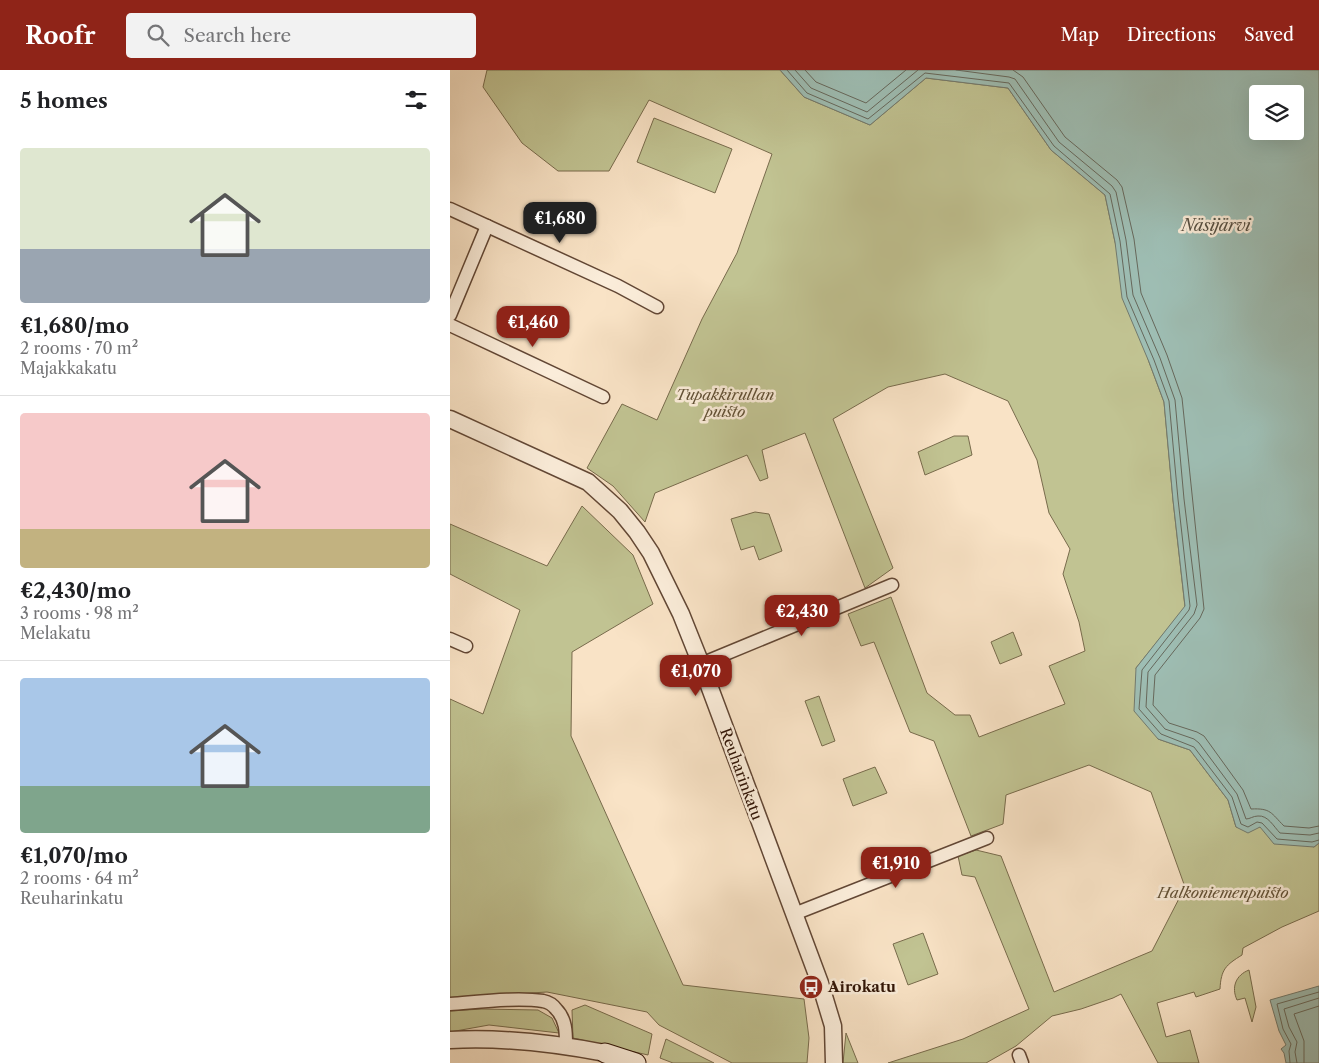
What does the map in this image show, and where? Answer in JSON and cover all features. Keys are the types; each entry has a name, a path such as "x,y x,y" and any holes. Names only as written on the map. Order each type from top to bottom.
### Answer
{"main road":[{"path":"604,1058 636,1063"}],"street":[{"path":"450,209 618,286 657,307"},
{"path":"450,315 487,226"},
{"path":"450,325 603,397"},
{"name":"Reuharinkatu","path":"450,418 588,482 620,511 652,554 681,614 701,664 829,1008 835,1041 834,1063"},
{"path":"701,664 892,586"},
{"path":"450,639 466,646"},
{"path":"794,914 987,838"},
{"path":"450,1004 543,1001 556,1008 563,1021 566,1030 566,1045"},
{"path":"450,1040 506,1039 566,1045 604,1058"}],"green space":[{"path":"487,70 780,70 804,97 870,125 926,78 1008,88 1051,150 1105,195 1115,242 1149,362 1164,402 1185,607 1136,668 1158,739 1190,750 1228,800 1236,827 1260,827 1314,847 1319,843 1319,911 1282,927 1243,948 1242,955 1225,968 1220,989 1196,997 1194,992 1157,1003 1166,1037 1190,1030 1199,1063 1158,1063 1121,994 1081,1009 1052,1016 1016,1046 986,1063 888,1063 963,1039 1029,1009 975,877 962,875 958,856 976,850 1001,856 1054,992 1152,951 1185,887 1151,792 1089,765 1006,795 1003,824 971,836 934,741 910,732 874,642 861,646 848,614 891,597 927,693 955,715 970,715 979,737 1065,704 1049,666 1085,651 1079,622 1063,574 1070,549 1049,513 1037,460 1008,401 945,374 888,387 833,419 893,568 865,588 805,433 762,450 768,478 760,481 747,455 655,493 645,522 613,486 587,468 622,404 657,420 702,319 737,253 772,154 649,100 609,171 558,171 522,143 483,87"},
{"path":"654,118 732,149 715,193 637,162"},
{"path":"954,436 968,436 972,455 925,475 918,452"},
{"path":"582,506 633,555 653,604 572,652 571,736 683,985 804,999 809,1038 807,1063 732,1063 659,1025 647,1012 547,992 450,998 450,699 483,714 520,610 450,574 450,524 547,566"},
{"path":"755,512 769,514 782,551 759,560 754,546 741,550 731,519"},
{"path":"1013,632 1022,655 1000,664 991,642"},
{"path":"819,696 835,741 822,746 805,701"},
{"path":"875,767 887,793 853,806 843,779"},
{"path":"923,933 938,974 908,985 893,944"},
{"path":"1249,970 1256,1007 1252,1022 1245,998 1237,1000 1235,995 1235,986 1238,978"},
{"path":"585,1005 652,1034 648,1055 573,1038 572,1010"},
{"path":"482,1009 538,1010 552,1018 559,1033 489,1025 450,1032 450,1011"},
{"path":"846,1033 858,1063 843,1063"},
{"path":"666,1039 714,1063 673,1063 660,1058"}],"water":[{"name":"Näsijärvi","path":"780,70 1319,70 1319,843 1314,847 1274,844 1260,827 1248,833 1236,827 1228,800 1190,750 1158,739 1134,711 1136,668 1185,606 1164,402 1122,298 1115,242 1105,195 1051,150 1008,88 926,78 870,125 804,97"},
{"path":"1319,986 1319,1063 1286,1063 1281,1049 1286,1045 1279,1031 1270,1000"}],"place":[{"name":"Airokatu","path":"811,987"}],"park label":[{"name":"Tupakkirullan puisto","path":"725,404"},
{"name":"Halkoniemenpuisto","path":"1223,893"}]}
